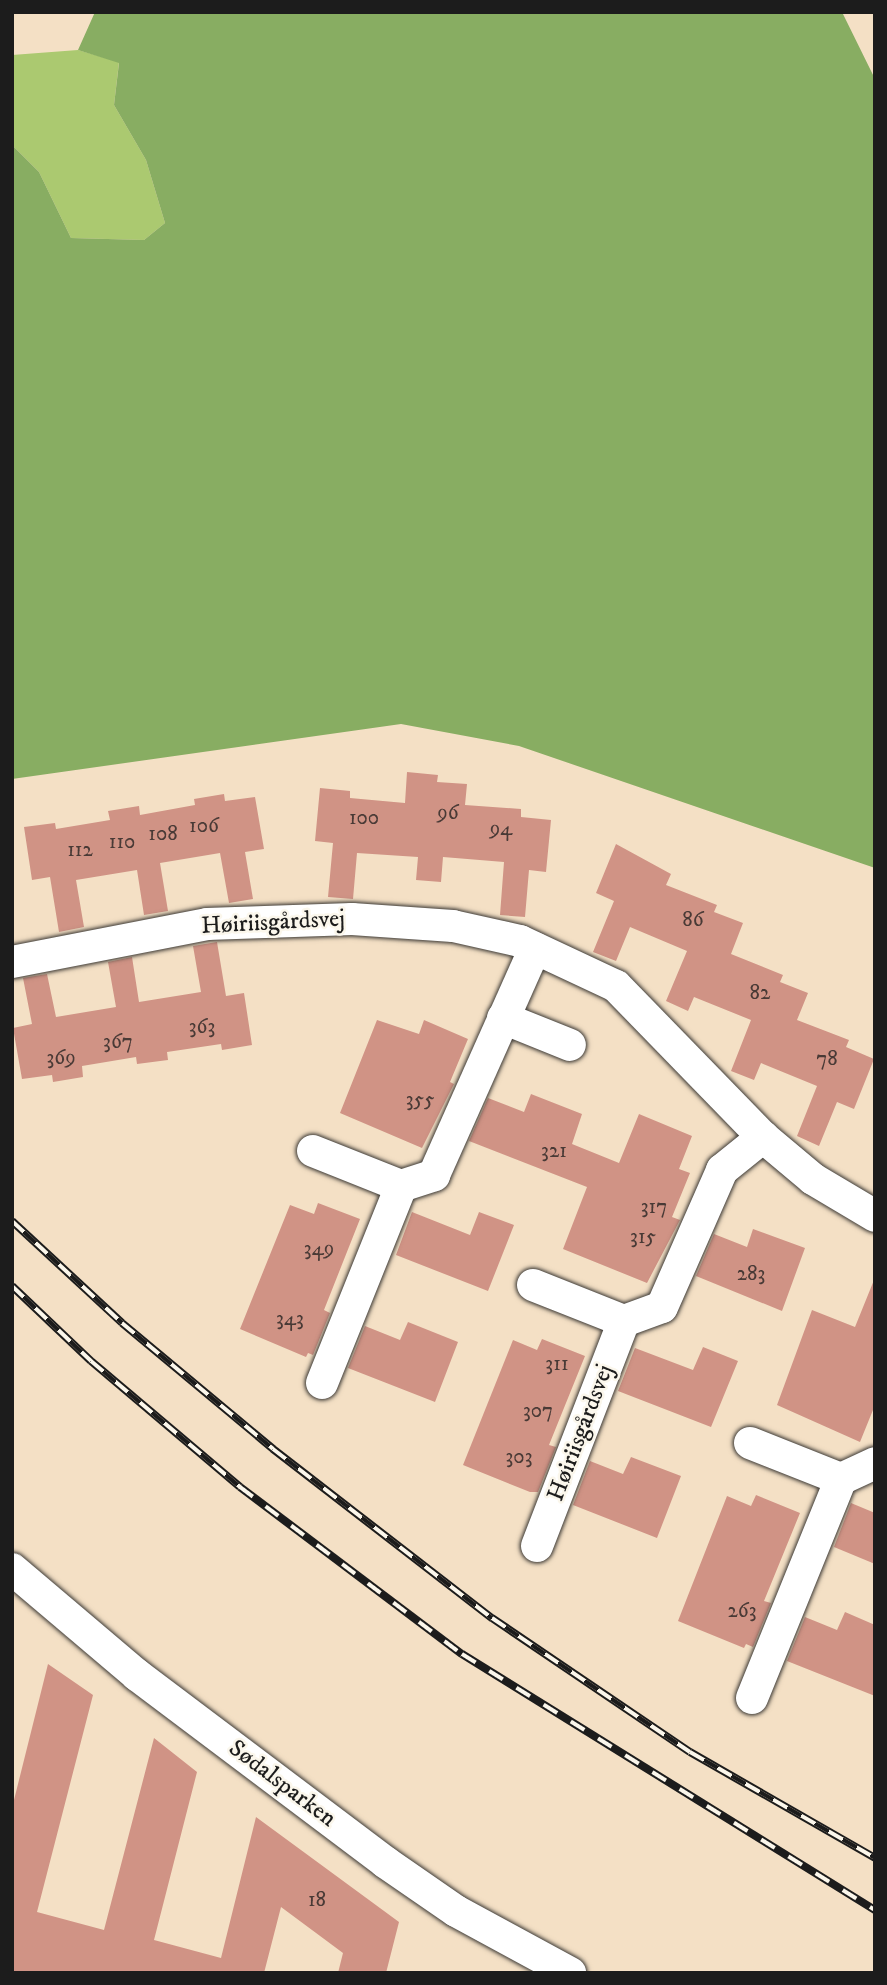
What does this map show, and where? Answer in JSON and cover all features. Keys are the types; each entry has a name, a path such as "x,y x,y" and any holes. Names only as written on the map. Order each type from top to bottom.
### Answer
{"street":[{"name":"Høiriisgårdsvej","path":"12,962 206,924 352,919 453,926 535,948 616,986 763,1138 813,1179 875,1216"},
{"path":"313,1152 401,1186 434,1175 535,948"},
{"path":"503,1018 570,1045"},
{"path":"533,1285 624,1321 662,1307 722,1170 763,1138"},
{"path":"322,1383 401,1186"},
{"name":"Høiriisgårdsvej","path":"537,1546 624,1321"},
{"path":"750,1443 841,1479"},
{"path":"752,1698 841,1479 875,1462"},
{"name":"Sødalsparken","path":"12,1569 138,1675 385,1861 456,1911 570,1973"}],"green space":[{"path":"95,12 842,12 875,79 875,868 519,746 401,724 12,779 12,145 39,172 71,238 144,240 165,223 146,160 114,105 119,63 78,50"},
{"path":"78,50 119,62 114,105 146,160 165,223 144,240 71,238 39,172 12,145 12,55"}],"building":[{"path":"407,772 438,775 437,782 467,784 465,805 521,809 521,817 551,820 546,872 529,870 525,917 500,915 504,862 443,857 441,882 416,880 418,857 357,853 353,899 328,897 333,843 315,841 320,788 350,791 350,798 405,803"},
{"path":"224,794 225,801 255,797 264,849 245,852 253,899 229,903 220,853 160,863 168,911 144,915 137,870 76,880 84,927 59,932 50,877 32,880 24,827 55,823 56,829 110,820 108,811 139,806 140,815 195,805 194,799"},
{"path":"616,844 671,874 666,885 717,905 714,912 743,923 731,954 783,975 780,982 808,993 797,1020 849,1040 846,1047 874,1059 854,1109 837,1102 819,1146 797,1136 817,1086 761,1063 754,1080 731,1071 751,1020 694,997 688,1011 666,1001 687,951 630,927 616,961 593,952 614,901 596,893"},
{"path":"217,942 226,996 244,993 252,1045 222,1050 221,1044 167,1052 168,1060 137,1064 136,1057 82,1066 83,1077 53,1082 52,1075 22,1079 13,1028 32,1024 23,978 47,974 56,1017 116,1007 108,962 132,957 139,1002 201,992 193,946"},
{"path":"377,1020 419,1034 424,1020 468,1039 450,1082 454,1084 422,1148 340,1113"},
{"path":"531,1094 582,1114 572,1144 619,1163 639,1114 692,1136 679,1169 690,1173 672,1217 680,1220 647,1283 563,1249 587,1187 469,1141 488,1098 524,1112"},
{"path":"318,1203 360,1219 324,1310 330,1313 313,1355 308,1353 306,1357 240,1329 290,1205 314,1214"},
{"path":"412,1212 470,1235 479,1212 514,1225 488,1291 396,1255"},
{"path":"753,1229 805,1248 782,1311 696,1276 714,1234 747,1247"},
{"path":"874,1280 875,1405 860,1442 777,1405 812,1310 855,1327"},
{"path":"408,1322 458,1342 435,1402 348,1368 365,1326 400,1340"},
{"path":"542,1339 585,1356 549,1445 556,1447 538,1492 530,1492 463,1465 513,1340 537,1350"},
{"path":"703,1347 738,1361 711,1427 618,1391 635,1348 693,1370"},
{"path":"631,1457 681,1476 657,1538 573,1505 590,1461 623,1474"},
{"path":"756,1495 800,1513 764,1601 771,1603 753,1647 746,1644 744,1648 678,1621 727,1496 751,1506"},
{"path":"851,1503 875,1513 875,1564 834,1547"},
{"path":"845,1612 875,1625 875,1696 787,1661 805,1617 837,1630"},
{"path":"48,1664 93,1695 37,1912 104,1930 154,1738 197,1772 154,1940 221,1958 256,1817 399,1922 386,1973 338,1973 343,1953 281,1907 264,1973 12,1973 12,1808"}],"railway":[{"path":"12,1221 122,1323 273,1449 492,1618 690,1752 875,1858"},
{"path":"12,1286 91,1361 240,1487 462,1654 875,1910"}]}
